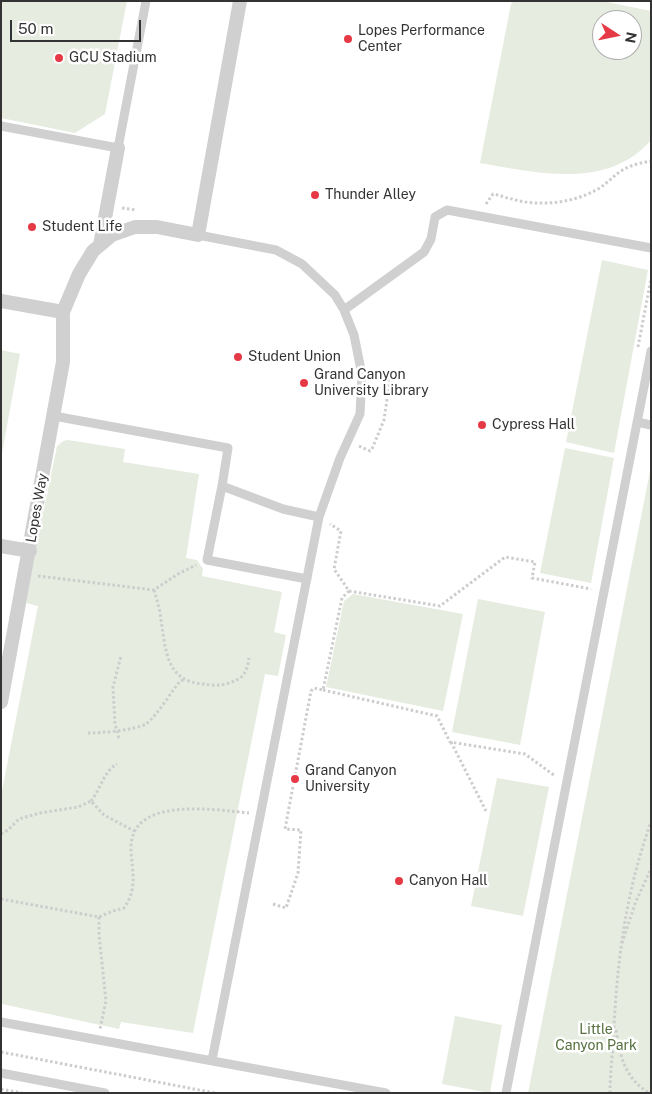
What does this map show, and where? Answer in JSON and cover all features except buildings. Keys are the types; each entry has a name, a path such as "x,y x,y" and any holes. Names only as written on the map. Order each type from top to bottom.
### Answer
{"street":[{"path":"1,300 63,312 79,274 93,251 112,236 135,227 157,227 198,235 240,1"},
{"path":"100,245 118,148"},
{"name":"Lopes Way","path":"1,702 63,362 63,312"},
{"path":"1,546 30,551"}],"lane":[{"path":"1,126 118,148 146,1"},
{"path":"344,310 424,252 431,239 435,217 447,210 651,248"},
{"path":"198,235 276,250 302,264 336,295 354,335 362,375 360,414 340,458 318,517 212,1060"},
{"path":"506,1093 651,351"},
{"path":"54,416 228,448 207,560 307,579"},
{"path":"637,422 651,425"},
{"path":"222,486 283,509 318,517"},
{"path":"1,1022 386,1093"},
{"path":"1,1073 105,1093"}],"path":[{"path":"481,216 488,200 494,194 531,203 578,197 594,191 621,171 651,161"},
{"path":"354,453 359,446 372,449 386,412 389,386 388,373 374,372 372,364"},
{"path":"328,522 341,531 334,569 350,591 440,606 505,557 535,562 532,578 591,589"},
{"path":"25,575 154,590 178,574 207,560"},
{"path":"154,590 170,664 175,672 184,680 197,684 220,686 240,680 247,670 249,658"},
{"path":"324,690 342,598 350,591"},
{"path":"119,738 113,688 121,656"},
{"path":"88,733 101,733 146,724 180,681 184,680"},
{"path":"273,904 286,908 298,873 300,830 284,829 311,691 314,688 437,716 486,810"},
{"path":"450,742 525,754 554,776"},
{"path":"1,834 19,819 78,806 91,801 108,770 117,764"},
{"path":"91,801 104,816 134,830"},
{"path":"1,899 99,917 124,908 131,900 134,886 131,847 134,830 142,820 156,813 179,810 250,813"},
{"path":"610,1093 619,954 633,879 651,822"},
{"path":"619,954 636,901 651,870"},
{"path":"98,1040 106,1001 99,917"},
{"path":"614,1022 619,1052 625,1066 633,1080 649,1093"},
{"path":"1,1052 215,1093"},
{"path":"1,1089 22,1093"}],"green space":[{"name":"GCU Stadium","path":"1,1 127,1 105,114 75,133 1,118"},
{"path":"514,1 602,1 651,11 651,140 634,156 614,166 593,172 571,174 525,171 480,163 511,4"},
{"path":"602,260 648,270 614,453 566,442"},
{"path":"1,350 20,354 1,459"},
{"path":"68,440 125,449 123,462 199,474 186,558 197,560 203,569 202,576 282,592 274,632 286,635 278,676 265,674 193,1033 121,1022 119,1029 2,1004 1,796 38,606 26,603 33,563 57,446 63,441"},
{"path":"565,448 614,458 591,583 540,573"},
{"name":"Little Canyon Park","path":"651,466 651,1093 528,1093"},
{"path":"353,594 463,614 443,711 326,687 344,601"},
{"path":"478,599 545,612 520,745 452,732"},
{"path":"497,778 549,787 523,916 471,906"},
{"path":"455,1016 502,1025 490,1093 442,1084"}],"place":[{"name":"Lopes Performance Center","path":"348,39"},
{"name":"GCU Stadium","path":"59,58"},
{"name":"Thunder Alley","path":"315,195"},
{"name":"Student Life","path":"32,227"},
{"name":"Student Union","path":"238,357"},
{"name":"Grand Canyon University Library","path":"304,383"},
{"name":"Cypress Hall","path":"482,425"},
{"name":"Grand Canyon University","path":"295,779"},
{"name":"Canyon Hall","path":"399,881"}]}
